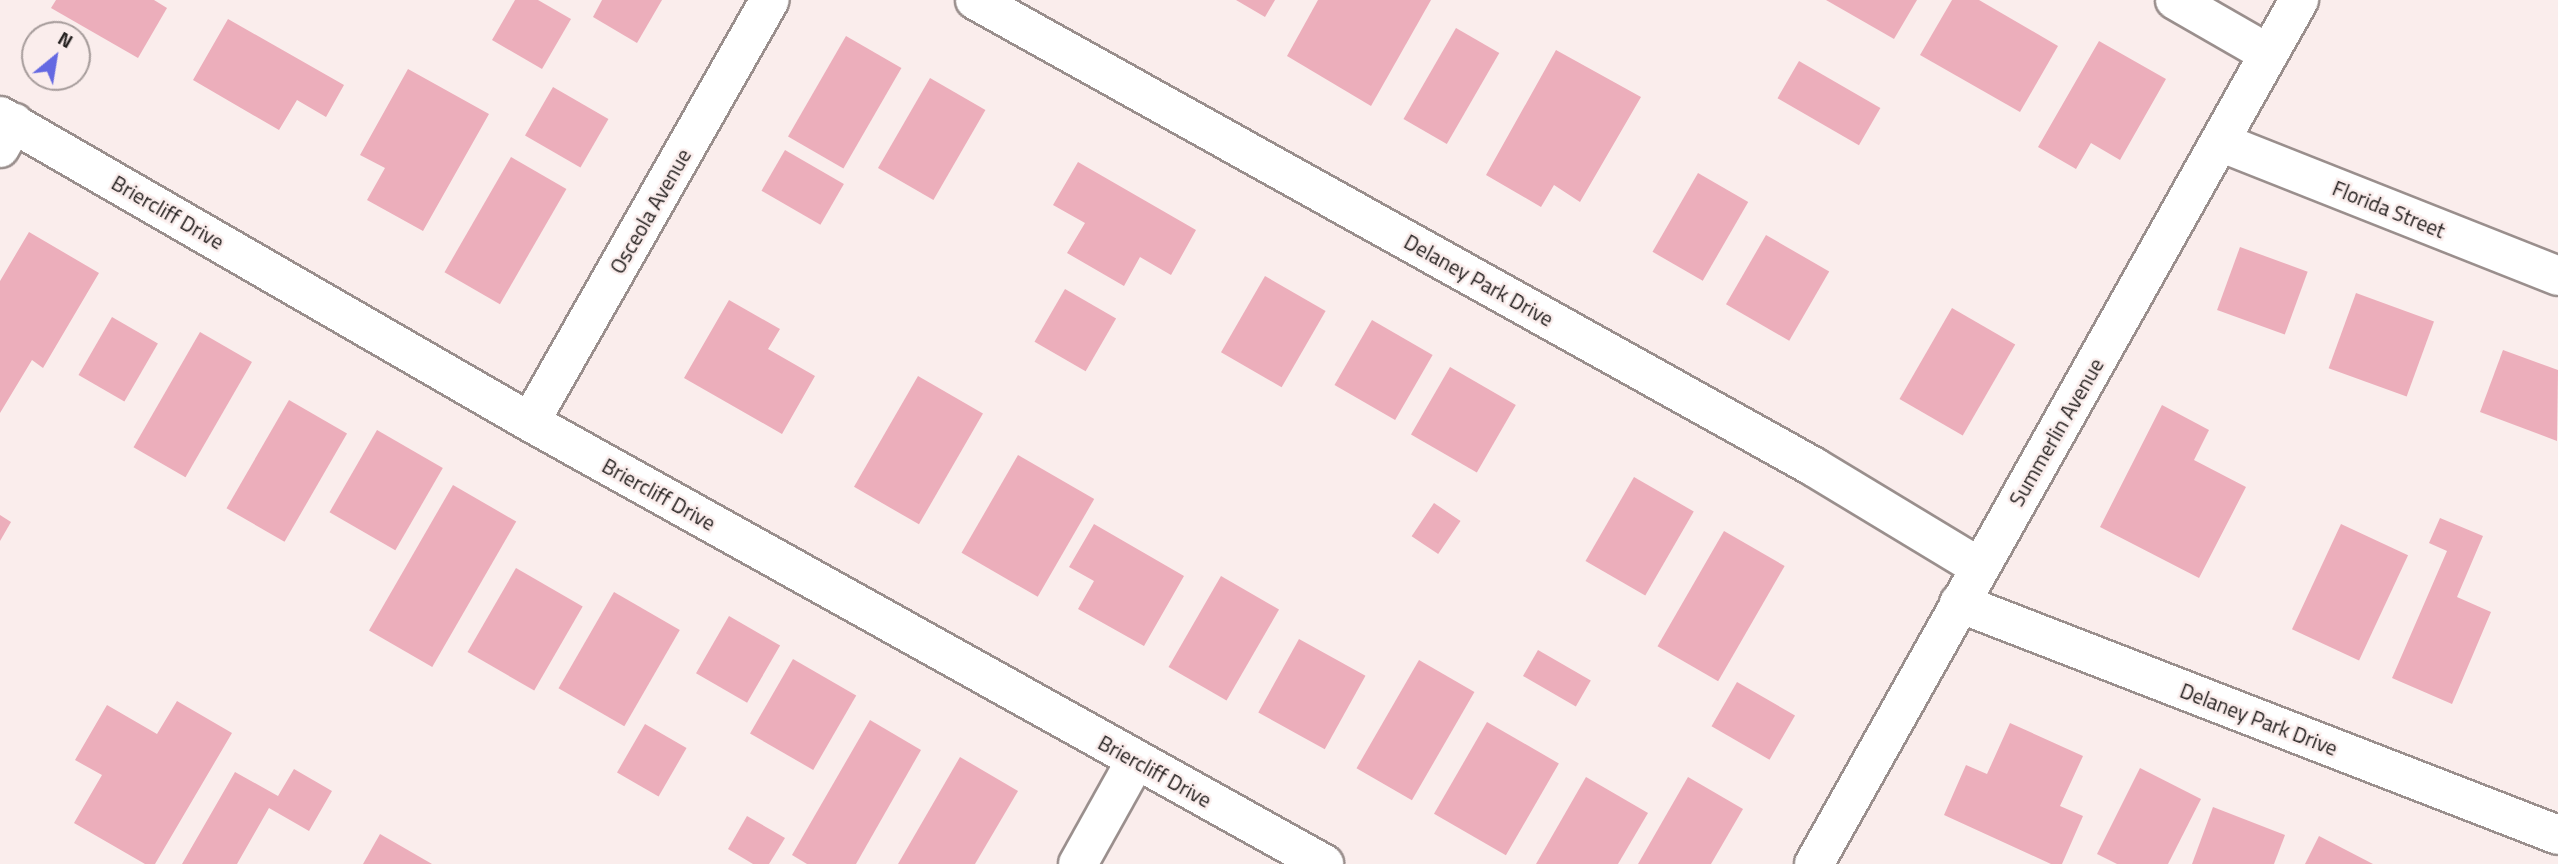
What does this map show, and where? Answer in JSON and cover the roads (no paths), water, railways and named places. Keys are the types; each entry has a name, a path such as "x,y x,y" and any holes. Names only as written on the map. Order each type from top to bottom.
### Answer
{"street":[{"name":"Osceola Avenue","path":"530,422 770,0"},
{"name":"Delaney Park Drive","path":"975,0 1802,460 1979,567"},
{"path":"2175,0 2269,54"},
{"name":"Summerlin Avenue","path":"1814,864 2299,0"},
{"name":"Briercliff Drive","path":"5,129 1324,864"},
{"name":"Florida Street","path":"2220,142 2558,276"},
{"name":"Delaney Park Drive","path":"1959,603 2558,835"},
{"path":"1078,864 1136,761"}]}
